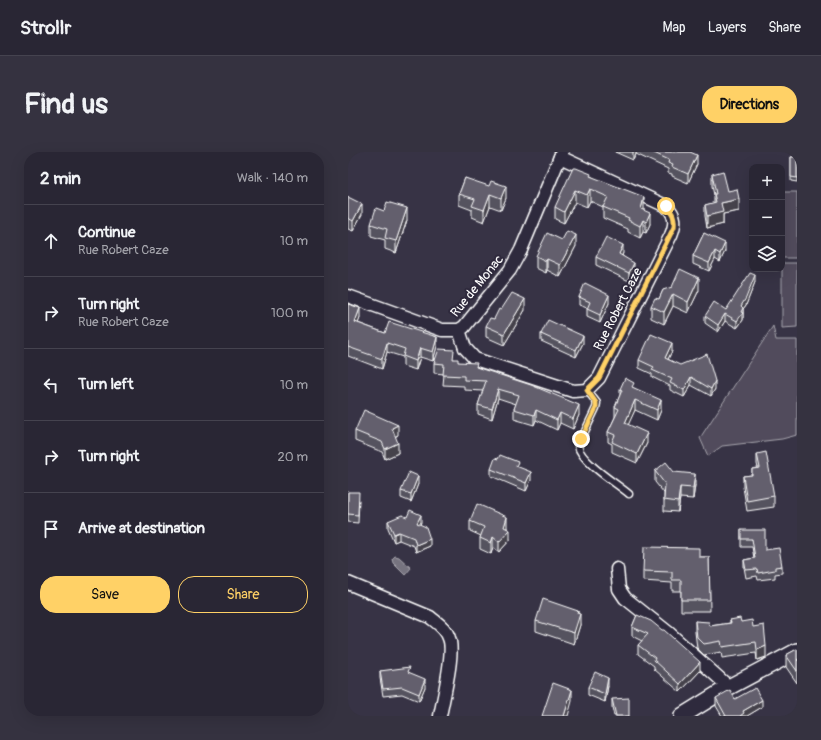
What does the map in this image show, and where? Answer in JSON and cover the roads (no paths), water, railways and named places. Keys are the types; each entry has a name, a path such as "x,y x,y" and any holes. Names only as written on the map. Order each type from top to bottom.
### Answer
{"street":[{"name":"Rue de Monac","path":"348,296 442,330 459,330 469,321 514,264 531,230 561,154"},
{"name":"Rue Robert Caze","path":"561,154 666,206 672,212 675,220 671,235 599,378 587,390"},
{"path":"459,330 465,348 475,359 573,391 587,390"},
{"path":"617,569 619,589 625,598 669,633 730,687"},
{"path":"348,582 430,617 442,626 450,638 450,653 440,716"},
{"path":"682,716 730,687 797,651"}],"lane":[{"path":"587,390 596,403 596,408 578,446 579,451 586,460 629,494"}]}
